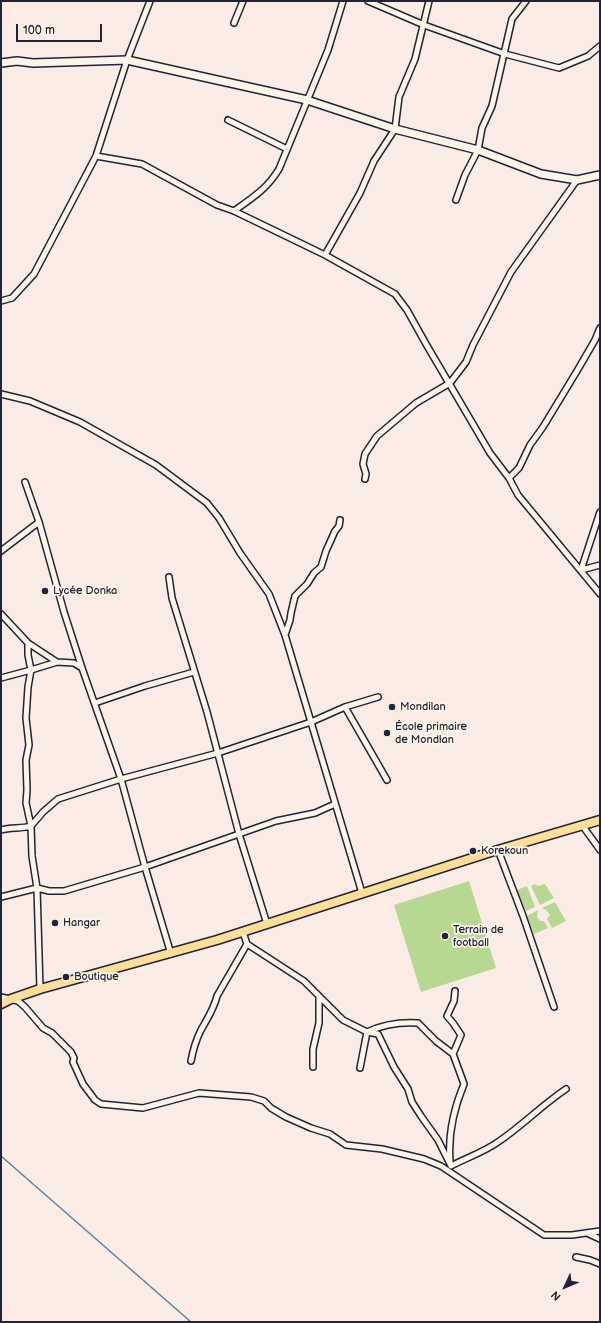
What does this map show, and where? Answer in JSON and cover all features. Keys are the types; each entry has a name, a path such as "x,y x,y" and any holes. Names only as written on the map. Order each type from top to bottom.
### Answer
{"main road":[{"path":"1,63 17,61 33,63 127,60 307,100 395,129 478,150 541,174 577,180 600,175"},
{"path":"1,1004 40,989 171,954 498,850 600,820"}],"street":[{"path":"1,301 12,298 34,274 96,156 127,60 150,1"},
{"path":"234,23 243,1"},
{"path":"234,211 264,189 274,178 279,169 328,50 343,1"},
{"path":"368,1 424,25 505,54 559,68 588,56 600,46"},
{"path":"325,255 360,193 374,161 395,129 399,97 415,60 429,1"},
{"path":"456,200 465,175 478,150 482,128 492,106 512,19 526,1"},
{"path":"228,120 287,149"},
{"path":"96,156 142,164 217,205 234,211 325,255 395,294 407,310 490,453 509,478 518,495 600,594"},
{"path":"365,479 366,474 363,464 365,454 377,436 416,403 450,383 466,362 473,345 511,272 577,180"},
{"path":"509,478 519,468 530,445 598,340 600,328"},
{"path":"1,394 30,401 80,422 156,465 207,503 219,518 240,553 269,594 285,635 362,893"},
{"path":"25,482 39,522 64,612 82,668 121,779 171,954"},
{"path":"581,570 600,512"},
{"path":"285,635 295,596 307,584 314,573 321,567 326,551 335,531 339,526 340,520"},
{"path":"1,551 39,522"},
{"path":"581,570 600,565"},
{"path":"169,577 172,598 218,753 239,834 267,924"},
{"path":"1,614 28,643 57,662"},
{"path":"28,643 28,655 31,670 28,687 26,718 28,745 26,760 26,803 31,826 32,856 37,888 40,989"},
{"path":"1,678 57,662 74,663 82,668"},
{"path":"95,703 145,686 194,672"},
{"path":"1,830 31,826 43,812 58,799 121,779 218,753 311,722 345,707 378,697"},
{"path":"345,707 387,780"},
{"path":"1,897 37,888 49,891 64,891 145,867 276,821 315,813 335,804"},
{"path":"582,825 600,850"},
{"path":"498,850 523,916 554,1007"},
{"path":"243,932 247,944 304,980 344,1020 367,1032 378,1034 394,1066 408,1089 412,1102 438,1140 451,1166"},
{"path":"191,1061 200,1033 215,1005 217,996 247,944"},
{"path":"453,1054 461,1035 447,1016 454,1000 455,991"},
{"path":"313,1067 314,1049 319,1023 319,996"},
{"path":"1,997 18,1001 43,1028 52,1034 71,1052 74,1058 73,1062 76,1072 89,1094 97,1102 114,1106 143,1108 199,1093 250,1097 264,1101 280,1114 311,1128 330,1134 346,1145 382,1149 424,1159 441,1166 544,1236 600,1231"},
{"path":"367,1032 374,1029 403,1023 418,1023 436,1041 453,1054 464,1084 457,1100 451,1125 449,1146 451,1166"},
{"path":"360,1068 367,1032"},
{"path":"451,1166 497,1143 566,1088"},
{"path":"586,1233 600,1238"},
{"path":"576,1257 600,1264"}],"green space":[{"name":"Terrain de football","path":"469,881 496,968 421,992 394,905"},
{"path":"535,884 538,886 545,884 554,898 540,905 531,886"},
{"path":"527,886 535,907 526,911 517,890"},
{"path":"555,902 566,921 552,928 547,919 550,915 542,908"},
{"path":"538,910 537,917 540,921 544,921 548,928 534,934 527,916"}],"waterway":[{"path":"1,1156 191,1322"}],"place":[{"name":"Lycée Donka","path":"45,591"},
{"name":"Mondilan","path":"392,707"},
{"name":"École primaire de Mondlan","path":"387,733"},
{"name":"Korekoun","path":"473,851"},
{"name":"Hangar","path":"55,923"},
{"name":"Terrain de football","path":"445,936"},
{"name":"Boutique","path":"66,977"}]}
